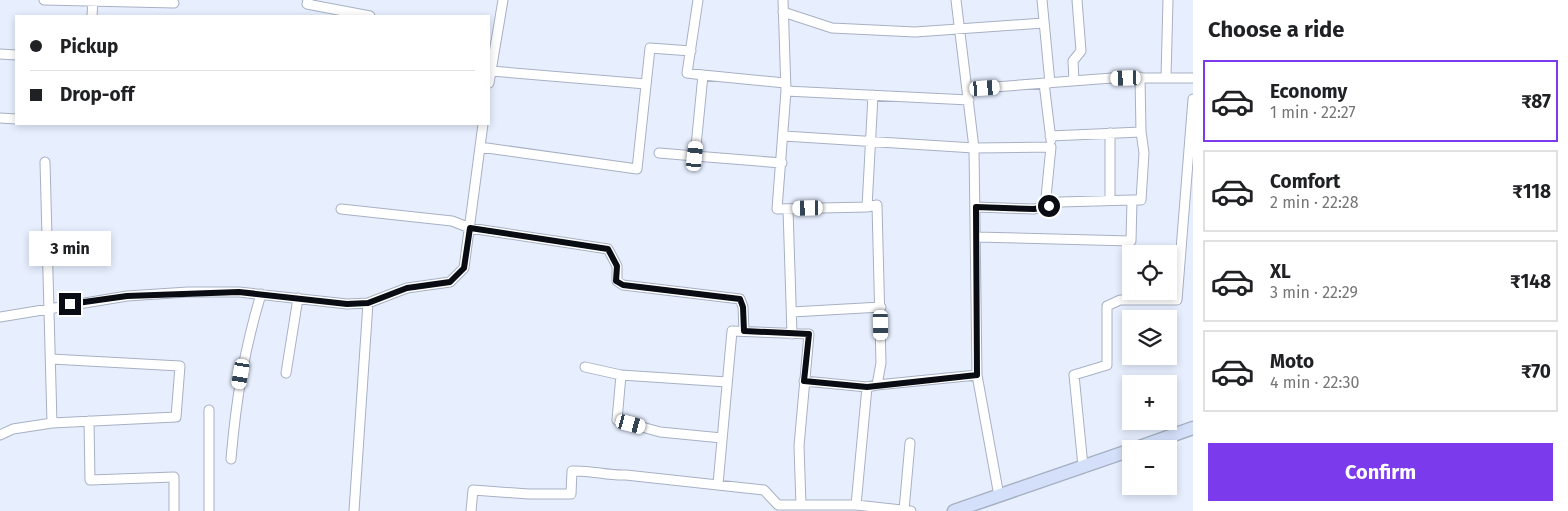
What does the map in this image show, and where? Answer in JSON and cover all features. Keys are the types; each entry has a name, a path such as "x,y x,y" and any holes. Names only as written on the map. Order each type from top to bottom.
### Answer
{"street":[{"path":"44,0 174,3"},
{"path":"308,0 307,4 365,15"},
{"path":"490,77 504,0"},
{"path":"698,0 687,73 786,87 873,95 969,100"},
{"path":"782,0 786,87 784,136 777,209 867,207 877,205 881,363 872,386 856,504"},
{"path":"956,0 974,148 977,375 999,496"},
{"path":"1042,0 1051,147 1046,207"},
{"path":"1074,81 1073,61 1081,51 1077,0"},
{"path":"1166,77 1168,0"},
{"path":"92,15 93,1"},
{"path":"782,12 832,28 915,32 1044,23"},
{"path":"480,147 637,169 650,48 691,51"},
{"path":"0,54 15,55"},
{"path":"491,71 646,84"},
{"path":"695,156 703,75"},
{"path":"968,89 1140,77 1193,78"},
{"path":"976,207 1034,209 1060,202 1141,200 1144,153 1140,132 1140,77"},
{"path":"867,207 873,95"},
{"path":"1083,466 1074,375 1107,365 1107,306 1120,300 1177,300 1193,99"},
{"path":"0,118 15,119"},
{"path":"0,317 50,307 127,296 197,292 261,294 347,304 368,303 407,288 450,282 464,268 483,125"},
{"path":"1050,136 1140,132"},
{"path":"1110,133 1110,200"},
{"path":"784,136 870,143 974,148 1051,147"},
{"path":"659,153 782,163"},
{"path":"45,162 52,423"},
{"path":"976,237 1131,241 1132,200"},
{"path":"341,209 452,221 470,228 608,249 617,266 616,281 623,285 740,299 743,307 744,331"},
{"path":"788,209 792,334"},
{"path":"231,460 236,405 246,343 261,294"},
{"path":"286,373 298,298"},
{"path":"354,511 368,303"},
{"path":"792,312 881,307"},
{"path":"718,484 732,331 809,334 800,446 800,505"},
{"path":"0,435 13,429 52,423 176,417 180,366 51,358"},
{"path":"585,367 621,375 727,382"},
{"path":"621,375 617,420 660,432 722,438"},
{"path":"804,381 872,386 977,375"},
{"path":"209,410 209,511"},
{"path":"90,421 90,480 174,478 174,511"},
{"path":"1158,440 1193,428"},
{"path":"471,511 473,490 571,494 572,471 764,490 778,508 800,505 856,504 908,511 910,442"},
{"path":"954,511 1122,452"}],"route":[{"path":"70,304 127,296 188,292 239,292 347,304 368,303 407,288 450,282 464,268 470,228 608,249 617,266 616,281 619,284 740,299 743,307 744,331 809,334 804,381 867,387 977,375 976,207 1034,209 1049,206"}]}
